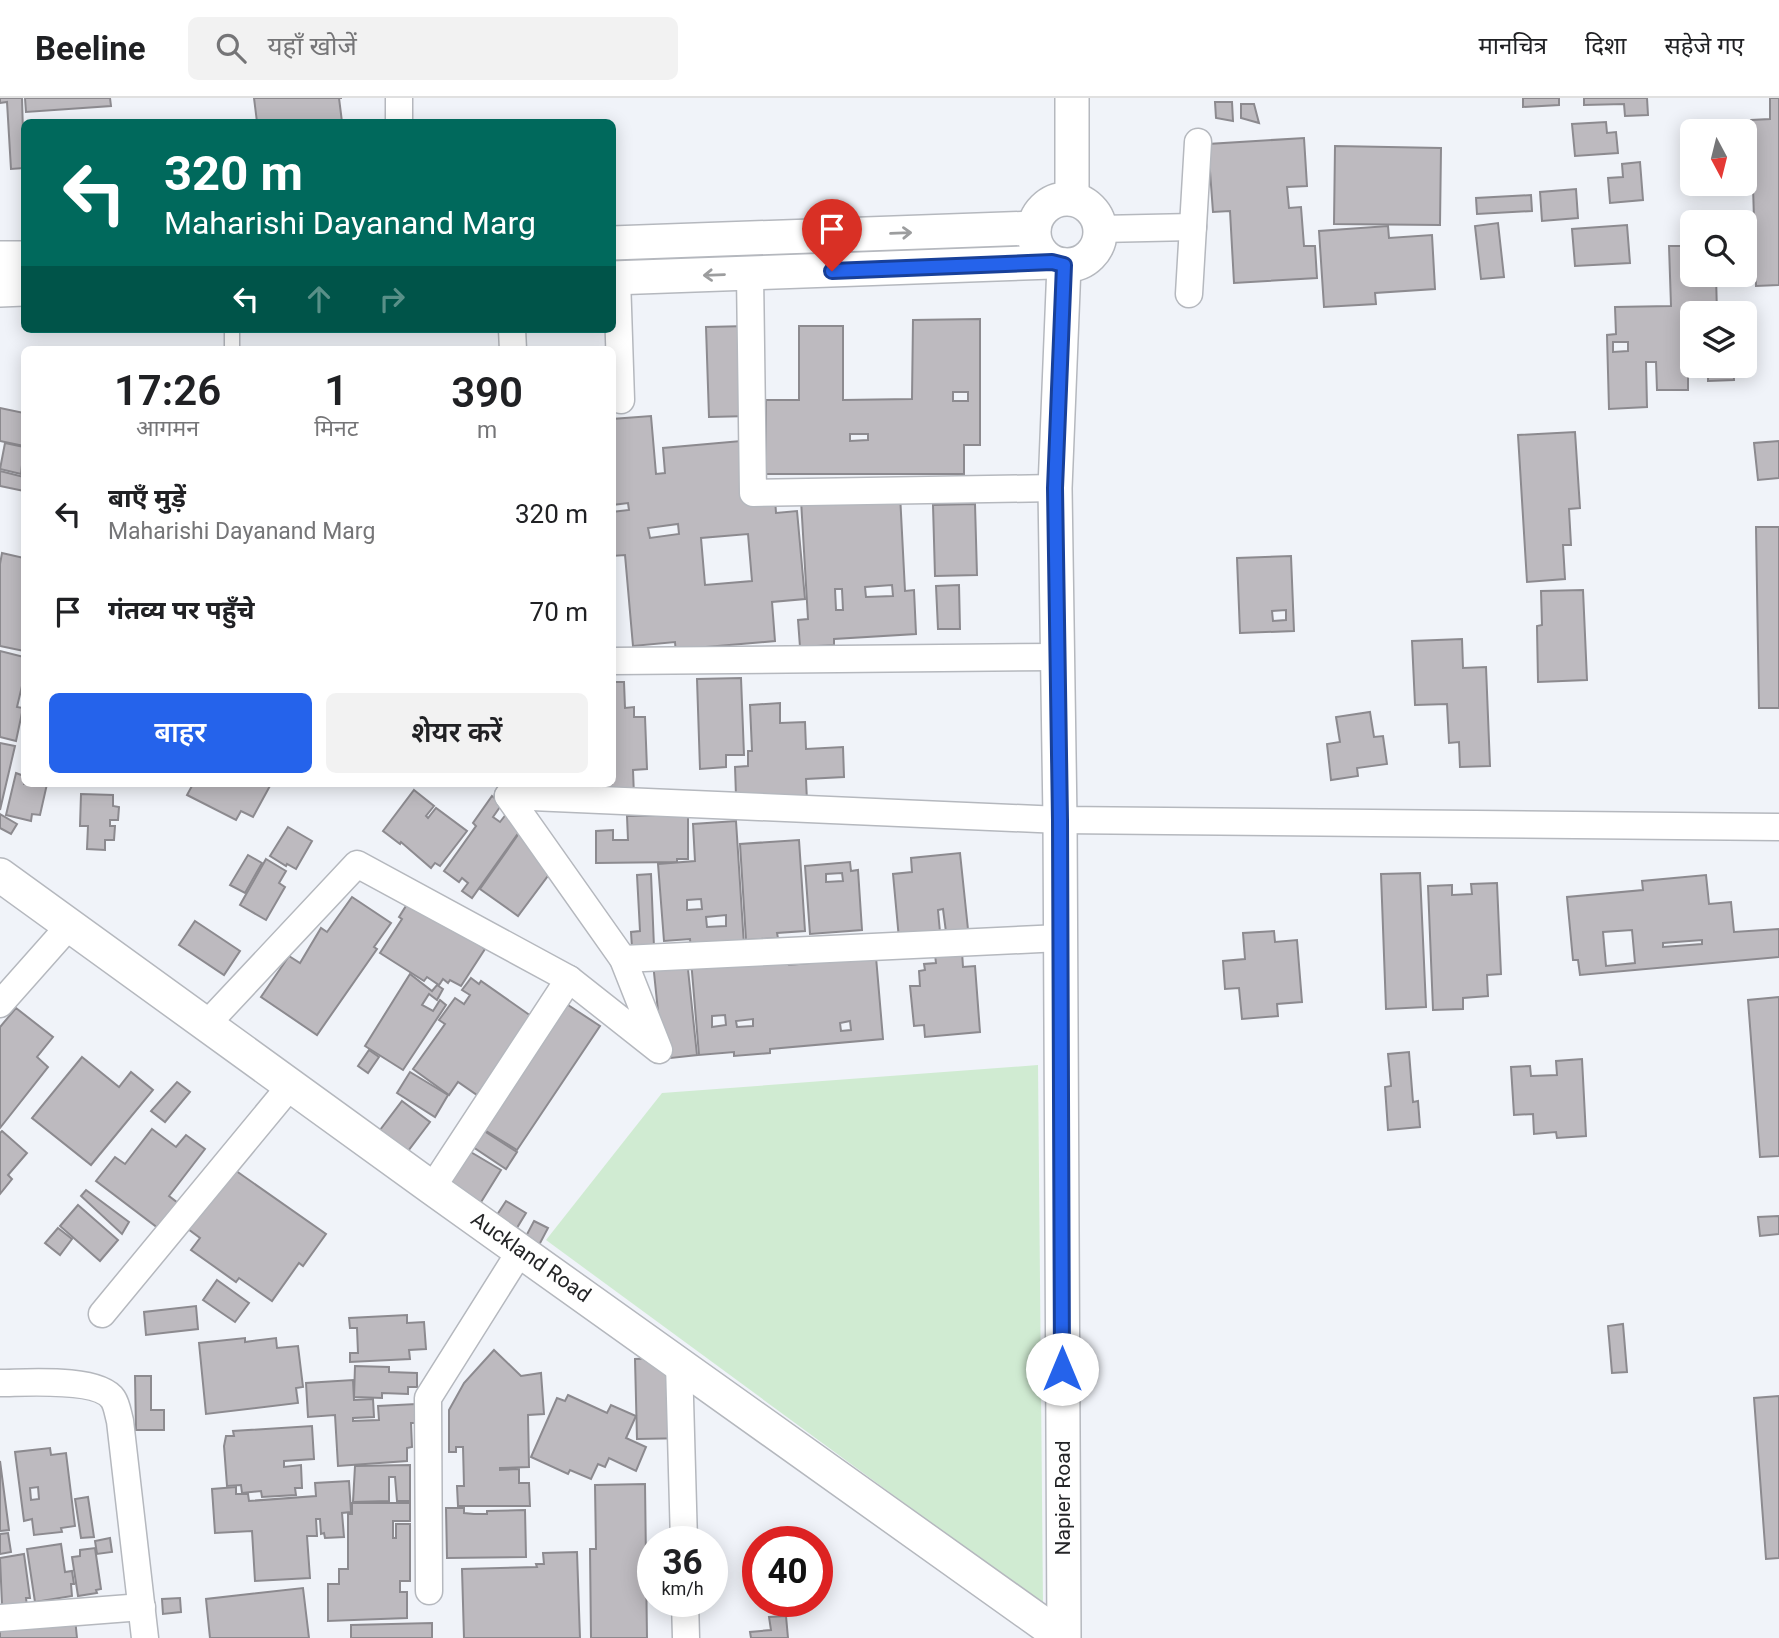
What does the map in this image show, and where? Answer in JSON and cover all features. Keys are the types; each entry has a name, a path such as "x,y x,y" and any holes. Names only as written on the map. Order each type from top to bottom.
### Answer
{"street":[{"path":"399,98 399,119"},
{"path":"1072,98 1072,199"},
{"path":"1189,294 1198,142"},
{"path":"616,278 750,274 1058,264 1079,263 1091,256 1098,243 1100,229 1096,215 1085,204 1072,199 1054,201 1047,206 1040,212 1034,228 1035,241 1041,253 1058,264"},
{"path":"1100,229 1193,227"},
{"path":"616,243 1034,228"},
{"path":"0,258 21,258"},
{"name":"Napier Road","path":"1058,264 1055,488 1060,820 1063,1638"},
{"path":"750,274 753,493 1055,488"},
{"path":"0,290 21,289"},
{"path":"616,298 621,400"},
{"path":"616,661 1057,657"},
{"path":"208,1024 357,864 569,979 659,1050 623,958 508,796 1060,820 1779,827"},
{"name":"Auckland Road","path":"0,875 432,1188 1063,1638"},
{"path":"0,1004 70,925"},
{"path":"623,958 1060,938"},
{"path":"432,1188 569,979"},
{"path":"102,1314 291,1085"},
{"path":"429,1591 428,1398 522,1250"},
{"path":"679,1363 684,1526"},
{"path":"0,1383 62,1383 97,1389 113,1398 120,1421 145,1638"},
{"path":"0,1618 142,1606"},
{"path":"685,1617 686,1638"}],"green space":[{"path":"1038,1065 1043,1605 546,1240 662,1093"}],"building":[{"path":"0,98 22,98 21,168 11,169 7,102 0,103"},
{"path":"25,98 110,98 111,106 26,112"},
{"path":"254,98 339,98 342,119 257,119"},
{"path":"1523,98 1559,98 1559,105 1523,107"},
{"path":"1584,98 1647,98 1648,115 1625,116 1624,104 1584,105"},
{"path":"1770,98 1779,98 1779,285 1757,286 1757,210 1754,210 1753,196 1757,196 1757,120 1770,119"},
{"path":"1215,102 1232,102 1233,121 1216,118"},
{"path":"1241,104 1254,104 1259,123 1241,118"},
{"path":"1606,122 1607,133 1616,132 1618,153 1575,156 1572,124"},
{"path":"1304,138 1307,186 1287,187 1289,208 1301,207 1304,246 1315,246 1317,278 1234,283 1230,211 1213,212 1208,144"},
{"path":"1335,146 1441,148 1440,225 1334,224"},
{"path":"1640,162 1643,200 1610,203 1608,178 1623,177 1622,164"},
{"path":"1576,189 1578,218 1542,221 1540,192"},
{"path":"1531,195 1532,211 1477,214 1476,198"},
{"path":"1498,223 1504,277 1481,279 1475,226"},
{"path":"1627,225 1630,263 1575,266 1572,229"},
{"path":"1388,226 1389,238 1432,235 1435,289 1375,293 1376,304 1324,307 1319,231"},
{"path":"1669,246 1680,246 1680,287 1716,287 1717,301 1680,301 1680,378 1688,378 1688,390 1657,390 1656,362 1646,362 1647,407 1609,409 1607,335 1616,334 1615,307 1671,306","holes":["1613,342 1628,342 1628,351 1613,352"]},
{"path":"980,319 980,445 964,445 964,474 766,474 766,400 799,400 799,326 843,326 843,400 912,399 913,320","holes":["953,392 968,392 968,401 953,401","850,434 868,434 868,440 850,441"]},
{"path":"747,326 750,416 709,417 706,327"},
{"path":"1708,378 1734,378 1734,380 1708,381"},
{"path":"0,408 21,412 21,445 0,441"},
{"path":"651,416 656,474 665,473 663,448 741,441 775,498 776,513 797,511 805,599 772,602 775,641 707,647 708,652 676,655 675,642 633,646 625,555 616,556 616,512 629,510 628,503 616,504 616,419","holes":["678,524 679,534 650,538 648,528","748,534 752,581 705,585 701,538"]},
{"path":"1575,432 1580,508 1569,509 1571,545 1563,545 1565,579 1527,582 1518,435"},
{"path":"1779,441 1779,478 1758,480 1754,443"},
{"path":"5,443 21,446 21,474 0,469"},
{"path":"0,471 21,476 21,490 0,486"},
{"path":"900,494 905,591 914,590 916,634 834,639 834,645 800,647 798,620 808,619 801,500","holes":["892,585 893,596 866,597 865,587","835,589 842,589 843,610 836,610"]},
{"path":"975,504 977,575 935,576 933,505"},
{"path":"1756,527 1779,527 1779,708 1759,708"},
{"path":"2,553 21,557 21,650 0,646"},
{"path":"1291,556 1294,631 1240,633 1237,558","holes":["1286,610 1286,620 1273,621 1272,611"]},
{"path":"959,585 960,629 938,629 936,586"},
{"path":"1583,590 1587,680 1538,682 1537,626 1542,625 1541,591"},
{"path":"1462,639 1463,668 1486,667 1490,766 1460,767 1459,742 1449,743 1447,704 1415,705 1412,641"},
{"path":"0,651 21,656 21,690 17,707 21,708 21,717 16,741 0,737"},
{"path":"741,678 744,755 726,755 726,767 700,769 697,679"},
{"path":"616,682 624,682 625,708 634,707 634,717 645,717 647,769 633,770 634,796 565,809 564,787 616,787"},
{"path":"780,703 780,723 805,722 806,749 843,747 844,777 806,779 807,801 736,796 735,767 748,766 748,751 752,751 750,705"},
{"path":"1370,712 1374,737 1383,736 1387,764 1357,768 1358,776 1331,780 1327,744 1340,742 1336,717"},
{"path":"0,743 15,746 0,810"},
{"path":"16,773 21,775 21,787 46,787 40,815 32,814 31,821 6,815"},
{"path":"191,787 269,787 253,817 241,811 236,820 187,795"},
{"path":"414,790 434,806 426,816 428,818 436,808 467,831 440,866 435,863 431,868 401,842 400,844 383,831"},
{"path":"81,794 113,795 113,806 119,807 118,820 110,820 110,826 115,826 114,840 105,840 105,850 87,849 88,826 80,826"},
{"path":"492,796 502,804 493,817 500,822 507,813 524,825 472,898 462,891 468,883 462,878 459,882 444,871 476,826 473,823"},
{"path":"0,814 17,824 11,834 0,828"},
{"path":"688,815 688,859 677,859 677,862 596,863 596,831 613,830 613,840 628,840 627,816"},
{"path":"736,821 744,945 691,948 690,939 664,941 658,864 695,861 693,824","holes":["701,899 702,909 687,910 687,900","726,915 726,926 707,927 706,917"]},
{"path":"288,827 312,841 296,869 270,856"},
{"path":"522,829 556,865 518,916 480,889"},
{"path":"799,840 805,931 777,933 778,938 746,940 740,844"},
{"path":"960,853 969,939 899,939 893,874 912,872 911,858","holes":["943,909 946,932 940,932 938,910"]},
{"path":"248,855 262,863 245,893 230,885"},
{"path":"266,859 286,871 279,883 285,887 266,920 240,905"},
{"path":"850,862 851,871 858,870 862,930 810,934 805,866","holes":["842,873 843,881 826,882 826,874"]},
{"path":"1420,873 1426,1007 1386,1009 1381,874"},
{"path":"651,874 654,947 632,948 631,932 640,931 637,875"},
{"path":"1706,875 1709,904 1731,902 1734,932 1779,929 1779,957 1580,975 1578,960 1573,960 1567,897 1643,890 1642,881","holes":["1632,930 1635,963 1606,966 1603,932","1702,940 1702,944 1663,947 1663,943"]},
{"path":"1497,883 1501,974 1487,975 1488,996 1463,998 1463,1009 1433,1010 1428,886 1452,885 1452,895 1472,894 1471,884"},
{"path":"352,897 391,923 374,947 377,949 317,1035 261,997 289,956 300,963 321,928 327,932"},
{"path":"411,898 485,949 461,986 443,979 439,985 427,977 424,981 380,953 402,919 399,917"},
{"path":"195,921 240,951 224,975 179,945"},
{"path":"1274,931 1275,942 1297,940 1302,1002 1277,1004 1278,1016 1242,1019 1239,988 1225,989 1223,961 1245,959 1243,933"},
{"path":"962,952 963,967 975,966 980,1032 925,1037 924,1025 914,1026 910,986 920,986 919,971 925,970 924,964 936,963 935,955"},
{"path":"788,956 789,965 876,957 883,1039 770,1049 770,1053 699,1055 691,960","holes":["725,1015 726,1025 712,1027 712,1016","753,1019 753,1026 737,1027 736,1021","850,1021 851,1030 841,1031 840,1023"]},
{"path":"687,960 697,1055 671,1058 669,1039 661,1040 653,963"},
{"path":"410,974 432,991 437,985 443,989 437,1000 429,994 422,1005 433,1011 440,1000 446,1005 403,1070 365,1046"},
{"path":"471,978 479,984 481,981 531,1016 492,1090 484,1085 477,1095 458,1082 449,1095 413,1069 445,1024 439,1020 455,998 464,1004 470,995 462,990"},
{"path":"1779,997 1779,1156 1760,1157 1748,1000"},
{"path":"565,1003 600,1026 517,1150 478,1126"},
{"path":"16,1008 53,1037 37,1057 48,1067 0,1128 0,1027"},
{"path":"369,1050 379,1057 368,1073 358,1066"},
{"path":"1409,1052 1413,1102 1418,1101 1420,1127 1388,1130 1385,1087 1391,1086 1388,1054"},
{"path":"82,1057 119,1087 131,1072 153,1090 91,1165 32,1118"},
{"path":"1582,1059 1586,1136 1557,1138 1556,1132 1534,1134 1533,1114 1514,1115 1511,1067 1530,1066 1531,1076 1557,1075 1556,1061"},
{"path":"410,1072 448,1095 435,1117 397,1093"},
{"path":"177,1082 190,1092 165,1122 151,1111"},
{"path":"402,1101 430,1122 408,1151 380,1130"},
{"path":"152,1129 176,1147 186,1135 205,1149 169,1196 178,1203 158,1228 96,1181 115,1157 125,1164"},
{"path":"481,1129 517,1152 506,1169 470,1145"},
{"path":"2,1131 27,1153 8,1175 12,1179 0,1194 0,1133"},
{"path":"469,1151 501,1170 478,1207 447,1188"},
{"path":"232,1168 326,1234 303,1266 299,1263 272,1301 239,1278 236,1282 191,1250 200,1238 188,1229"},
{"path":"86,1190 129,1222 122,1234 81,1196"},
{"path":"506,1201 526,1213 515,1231 495,1218"},
{"path":"78,1205 118,1240 100,1261 60,1226"},
{"path":"1779,1216 1779,1234 1760,1236 1758,1217"},
{"path":"534,1221 548,1228 538,1247 524,1240"},
{"path":"58,1228 72,1239 60,1255 45,1243"},
{"path":"217,1280 249,1303 235,1322 203,1300"},
{"path":"196,1306 198,1329 146,1335 144,1312"},
{"path":"407,1315 407,1323 424,1322 426,1349 409,1350 410,1359 350,1362 350,1353 358,1353 357,1328 350,1328 349,1318"},
{"path":"1623,1324 1627,1372 1612,1373 1608,1326"},
{"path":"245,1338 245,1342 276,1338 277,1348 298,1346 303,1387 296,1388 298,1403 206,1414 199,1343"},
{"path":"494,1350 521,1376 541,1373 544,1414 528,1415 529,1467 500,1468 519,1469 519,1483 529,1483 530,1506 458,1506 457,1486 464,1486 463,1447 456,1447 456,1452 449,1452 449,1410 464,1383"},
{"path":"660,1358 673,1380 691,1438 637,1439 635,1359"},
{"path":"355,1366 389,1367 389,1372 417,1373 417,1387 408,1387 408,1394 382,1393 382,1398 354,1397"},
{"path":"135,1376 151,1376 151,1410 164,1410 164,1430 136,1430"},
{"path":"353,1380 354,1400 373,1399 374,1417 353,1418 353,1421 379,1420 378,1406 416,1404 417,1423 411,1423 412,1447 407,1448 407,1461 338,1466 335,1415 308,1417 306,1383"},
{"path":"568,1395 607,1413 611,1405 636,1416 626,1438 646,1447 636,1471 609,1458 605,1467 598,1464 591,1479 570,1470 568,1474 531,1457 557,1398 565,1401"},
{"path":"1779,1396 1779,1558 1766,1559 1754,1398"},
{"path":"312,1426 314,1459 284,1461 284,1467 301,1465 302,1488 295,1488 296,1495 262,1497 261,1491 242,1493 241,1485 227,1486 224,1446 226,1436 234,1436 233,1431"},
{"path":"50,1448 51,1455 66,1453 75,1526 61,1528 62,1532 34,1535 32,1519 24,1521 15,1452","holes":["38,1487 39,1499 31,1500 30,1488"]},
{"path":"0,1461 9,1530 0,1531"},
{"path":"410,1465 410,1501 397,1501 395,1477 389,1477 389,1501 353,1502 355,1466"},
{"path":"349,1481 351,1512 342,1513 344,1537 325,1538 324,1533 321,1534 320,1519 316,1519 317,1536 307,1536 310,1578 255,1581 252,1531 215,1533 212,1489 236,1487 236,1494 248,1494 249,1501 316,1496 315,1483"},
{"path":"645,1484 646,1526 637,1526 637,1617 647,1617 647,1638 591,1638 590,1549 596,1549 595,1485"},
{"path":"88,1497 94,1537 81,1538 75,1499"},
{"path":"352,1503 410,1503 410,1521 393,1521 393,1538 396,1538 396,1524 410,1524 410,1581 400,1581 400,1592 407,1592 407,1618 328,1621 328,1584 339,1584 339,1569 348,1569 348,1514 352,1514"},
{"path":"446,1508 464,1508 464,1513 474,1514 525,1510 526,1557 447,1558"},
{"path":"8,1533 11,1552 0,1554 0,1534"},
{"path":"110,1538 112,1552 97,1554 95,1541"},
{"path":"61,1544 65,1572 72,1571 72,1596 35,1602 27,1549"},
{"path":"95,1548 101,1589 96,1590 97,1593 78,1596 72,1557 80,1556 80,1550"},
{"path":"577,1552 580,1638 464,1638 462,1569 537,1567 536,1564 544,1564 543,1553"},
{"path":"24,1554 30,1598 26,1598 27,1606 14,1608 13,1604 2,1605 0,1558"},
{"path":"303,1588 309,1638 210,1638 206,1599"},
{"path":"180,1598 181,1612 163,1614 162,1599"},
{"path":"769,1617 786,1617 788,1638 751,1638 750,1632 771,1630"},
{"path":"75,1618 77,1638 0,1638 0,1625"},
{"path":"432,1623 432,1638 351,1638 351,1625"}],"route":[{"path":"832,271 1052,262 1064,265 1055,488 1060,820 1062,1369"}]}
